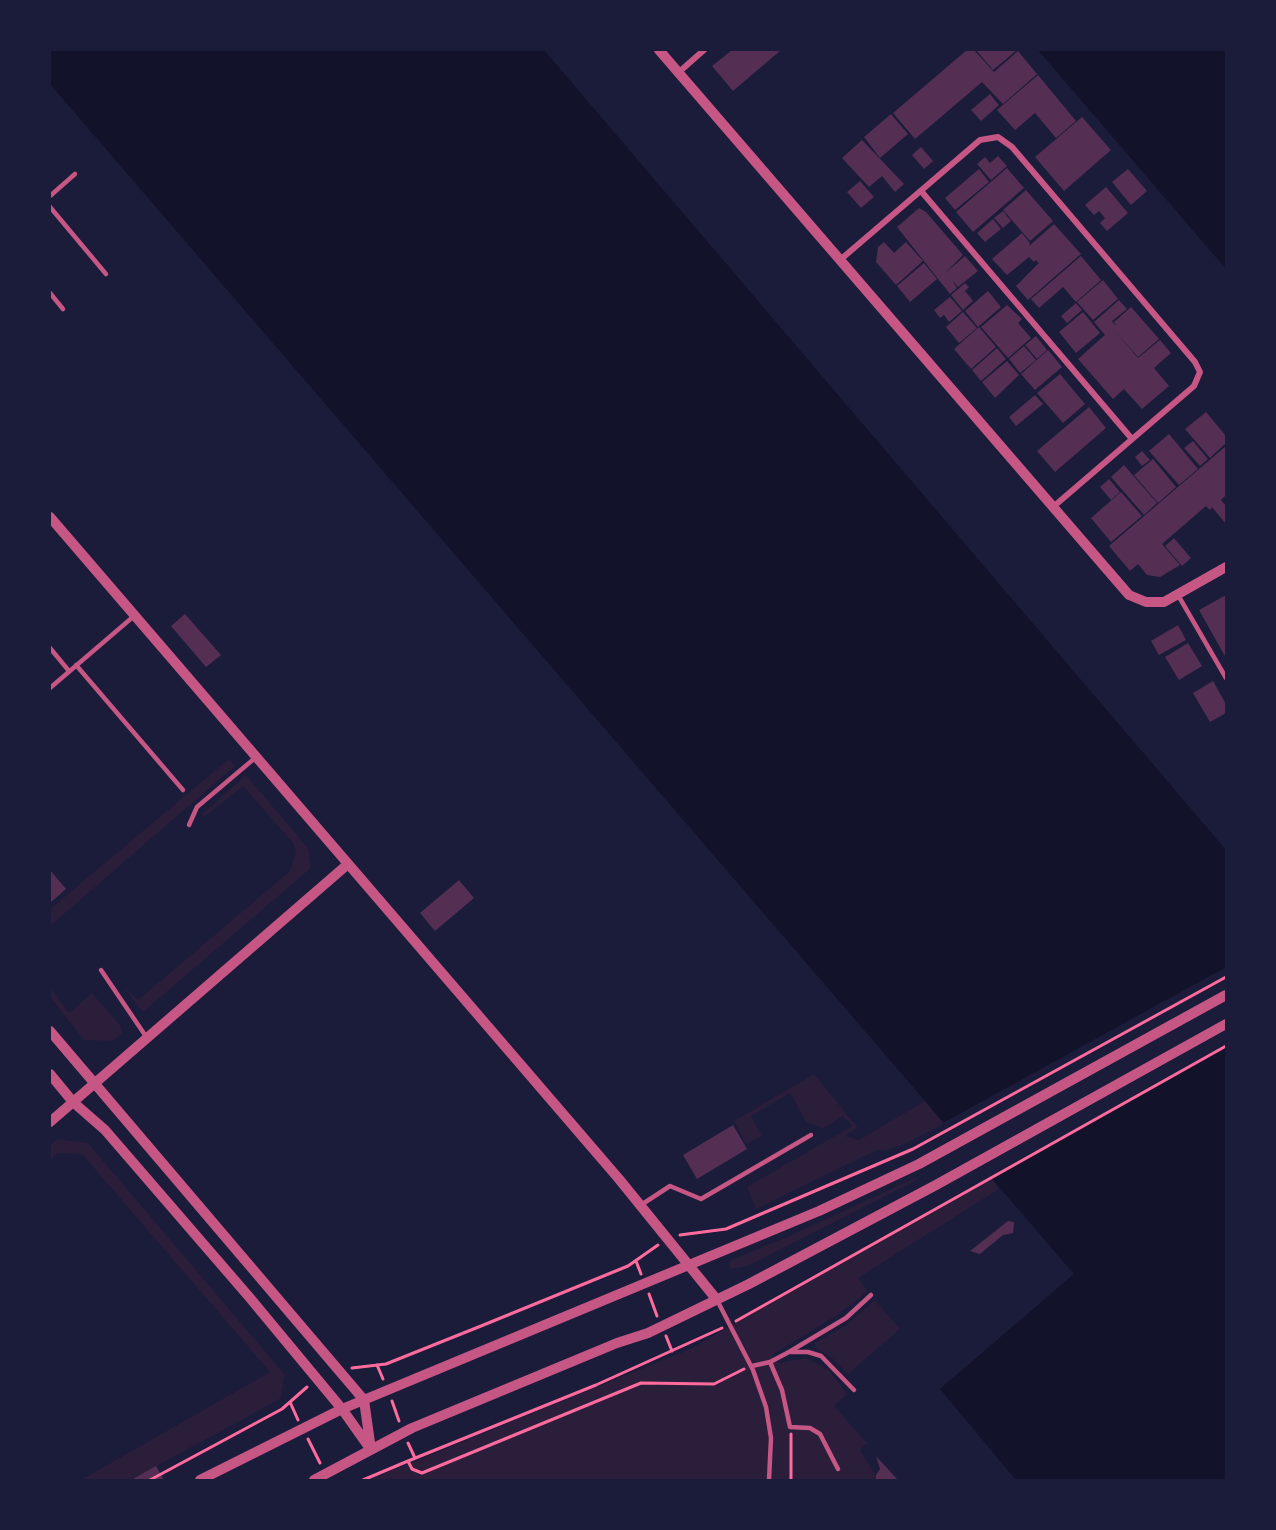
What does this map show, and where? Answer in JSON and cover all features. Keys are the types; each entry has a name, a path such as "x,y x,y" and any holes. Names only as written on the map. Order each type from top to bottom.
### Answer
{"street":[{"path":"660,50 1129,596 1152,603 1164,602 1227,567"},
{"path":"679,72 704,50"},
{"path":"840,260 980,140 998,137 1012,147 1198,367 1197,381 1053,507"},
{"path":"921,191 1132,439"},
{"path":"50,517 641,1205 717,1300"},
{"path":"50,1122 348,864"},
{"path":"200,1480 342,1409 809,1216 919,1164 1227,995"},
{"path":"314,1480 403,1432 661,1326 717,1300 936,1185 1227,1024"},
{"path":"50,1031 364,1400 371,1450"},
{"path":"50,1074 73,1102 105,1130 342,1409 371,1450"}],"lane":[{"path":"50,196 75,174"},
{"path":"50,207 106,274"},
{"path":"50,293 63,309"},
{"path":"1178,595 1227,678"},
{"path":"50,688 134,616"},
{"path":"50,648 69,671"},
{"path":"76,665 183,790"},
{"path":"189,825 197,807 256,758"},
{"path":"101,970 147,1038"},
{"path":"641,1205 670,1186 701,1199 811,1135"},
{"path":"752,1366 771,1362 846,1318 871,1295"},
{"path":"717,1300 752,1366 769,1423 771,1462 768,1480"},
{"path":"789,1352 800,1351 821,1356 854,1390"},
{"path":"771,1362 782,1390 790,1427 810,1428 820,1434 838,1469"}],"path":[{"path":"683,1233 726,1229 913,1149 1227,977"},
{"path":"363,1480 672,1351 731,1324 1227,1046"},
{"path":"355,1367 386,1364 588,1283 635,1260 648,1250"},
{"path":"635,1260 672,1351"},
{"path":"377,1365 415,1458"},
{"path":"408,1461 412,1469 422,1473 641,1383 714,1384 752,1366"},
{"path":"150,1480 282,1409 302,1389"},
{"path":"790,1427 791,1480"}],"shaded area":[{"path":"50,50 544,50 1226,850 1226,1480 1016,1480 940,1389 1074,1274 50,84"},
{"path":"1038,50 1226,50 1226,269"},
{"path":"229,759 235,766 50,926 50,909"},
{"path":"246,775 308,848 311,868 143,1012 121,984 138,1000 290,871 296,853 294,844 243,786 204,817 202,814"},
{"path":"50,986 69,1013 92,993 120,1025 122,1033 113,1041 84,1040 50,997"},
{"path":"814,1074 858,1128 845,1136 859,1140 925,1101 944,1124 903,1145 887,1150 877,1150 756,1209 747,1187 852,1126 843,1116 823,1128 807,1123 790,1093 751,1116 762,1136 746,1144 734,1121"},
{"path":"57,1139 88,1143 285,1375 280,1399 131,1480 81,1480 270,1372 82,1154 58,1153 50,1160 50,1145"},
{"path":"917,1177 915,1181 748,1266 731,1269 729,1265 731,1260 792,1235"},
{"path":"991,1178 999,1189 858,1278 868,1291 836,1316 772,1355 778,1363 806,1358 829,1370 847,1394 834,1406 867,1443 860,1450 878,1480 369,1480 690,1349"},
{"path":"875,1300 900,1329 848,1374 833,1359 815,1347 815,1343 848,1324"}],"pier":[{"path":"1226,967 1226,1047 988,1179 941,1124"}],"building":[{"path":"732,50 781,50 733,91 712,66"},
{"path":"967,50 974,50 994,72 1018,51 1037,74 1003,104 982,82 915,139 893,113"},
{"path":"976,50 1017,50 993,70"},
{"path":"1038,75 1076,121 1056,138 1035,113 1015,130 997,110"},
{"path":"990,94 999,105 981,121 971,110"},
{"path":"891,114 908,134 880,158 864,137"},
{"path":"1082,117 1111,150 1064,191 1035,157"},
{"path":"862,140 904,184 895,192 882,176 869,187 842,158"},
{"path":"921,147 933,161 924,169 912,155"},
{"path":"998,156 1007,166 991,180 977,164 985,157 990,163"},
{"path":"1007,168 1024,188 973,232 956,212"},
{"path":"979,169 989,182 955,210 945,198"},
{"path":"1128,169 1147,191 1131,205 1112,182"},
{"path":"860,181 874,197 861,208 847,192"},
{"path":"1106,187 1128,213 1107,231 1100,223 1105,218 1099,211 1094,215 1085,205"},
{"path":"1026,190 1053,221 1030,241 1003,210"},
{"path":"919,208 926,212 963,255 945,273 965,256 978,271 958,287 952,280 957,288 950,294 897,227"},
{"path":"1003,211 1011,221 1003,228 994,218"},
{"path":"993,219 1001,229 985,242 977,233"},
{"path":"1054,224 1081,254 1028,300 1016,286 1039,263 1029,257 1007,275 992,259 1022,233 1030,243 1029,246"},
{"path":"884,242 894,253 906,242 923,261 896,285 876,262 878,247"},
{"path":"1081,256 1101,280 1076,302 1063,287 1039,308 1031,299"},
{"path":"924,263 937,279 910,302 897,286"},
{"path":"1103,280 1118,299 1093,320 1077,302"},
{"path":"965,283 969,287 965,291 973,301 963,310 951,295"},
{"path":"988,291 1001,307 978,327 965,311"},
{"path":"950,297 962,311 949,322 944,315 940,318 934,310"},
{"path":"1119,300 1127,309 1112,321 1116,326 1114,322 1131,307 1159,339 1138,357 1113,329 1138,358 1160,340 1171,353 1154,368 1169,386 1142,409 1124,389 1113,399 1078,359 1105,335 1094,322"},
{"path":"1076,303 1082,310 1067,323 1061,316"},
{"path":"1007,305 1022,319 1018,323 1031,338 1008,358 981,327"},
{"path":"963,312 977,328 959,343 946,327"},
{"path":"1083,312 1100,333 1076,353 1059,332"},
{"path":"979,327 996,347 971,369 954,349"},
{"path":"1036,336 1047,350 1037,359 1025,345"},
{"path":"1024,346 1036,360 1020,373 1009,359"},
{"path":"997,348 1006,359 981,381 972,370"},
{"path":"1048,350 1062,367 1035,390 1021,374"},
{"path":"1007,361 1019,375 995,398 982,382"},
{"path":"1060,374 1085,404 1063,423 1037,393"},
{"path":"1035,395 1043,404 1016,426 1009,417"},
{"path":"1089,407 1106,428 1055,472 1037,451"},
{"path":"1206,412 1226,436 1226,443 1210,458 1185,429"},
{"path":"1169,434 1198,469 1179,485 1149,451"},
{"path":"1193,441 1208,459 1200,466 1184,448"},
{"path":"1226,446 1226,495 1221,500 1226,506 1226,524 1212,507 1210,510 1206,506 1162,544 1180,565 1160,577 1147,575 1138,564 1130,571 1109,546"},
{"path":"1142,451 1150,460 1142,466 1135,457"},
{"path":"1153,459 1176,487 1158,503 1134,475"},
{"path":"1124,465 1157,503 1144,515 1111,477"},
{"path":"1109,479 1120,492 1111,500 1100,487"},
{"path":"1121,492 1142,516 1111,542 1091,518"},
{"path":"1174,538 1191,558 1182,566 1165,546"},
{"path":"1226,595 1226,658 1199,610"},
{"path":"185,614 221,655 206,667 171,626"},
{"path":"1178,625 1186,640 1159,655 1151,641"},
{"path":"1188,643 1202,666 1179,680 1165,657"},
{"path":"1213,681 1226,704 1226,713 1210,722 1193,693"},
{"path":"50,870 66,889 50,903"},
{"path":"459,880 474,898 435,931 420,913"},
{"path":"733,1125 747,1149 697,1179 683,1155"},
{"path":"1008,1221 1014,1222 1013,1233 1003,1235 980,1254 970,1251"},
{"path":"876,1456 898,1480 876,1480 880,1469"},
{"path":"156,1466 164,1480 131,1480"}]}
